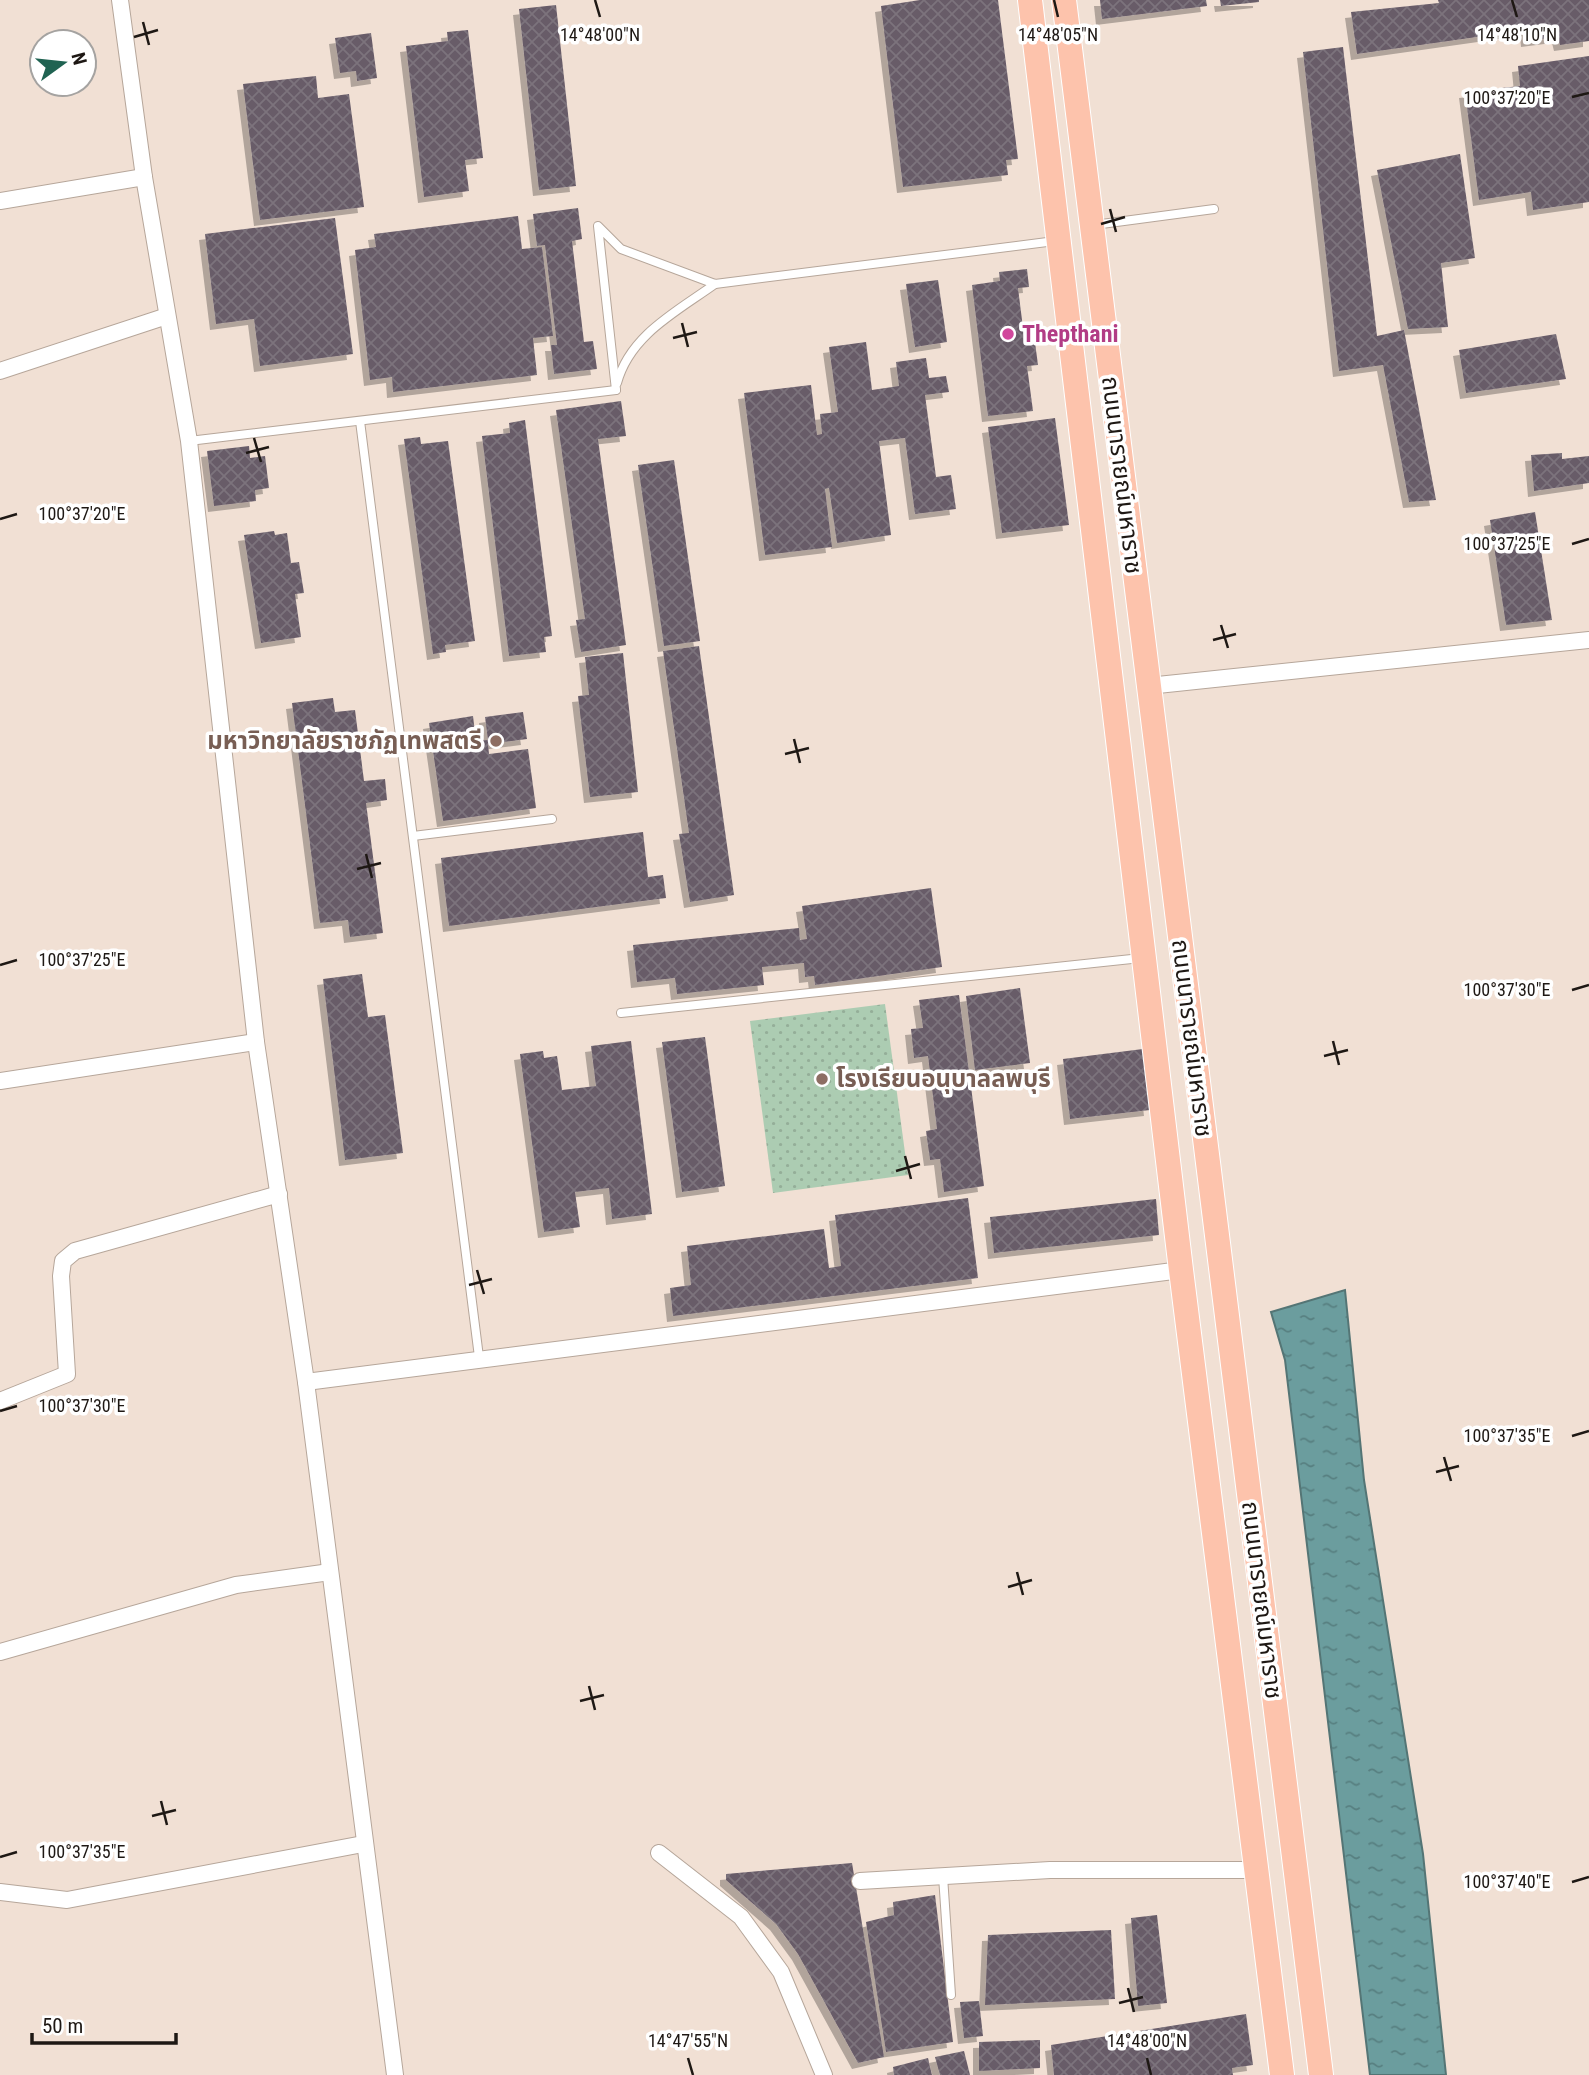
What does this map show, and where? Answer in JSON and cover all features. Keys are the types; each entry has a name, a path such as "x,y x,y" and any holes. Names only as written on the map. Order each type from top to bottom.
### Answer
{"main road":[{"name":"ถนนนารายณ์มหาราช","path":"1030,0 1181,1270 1282,2075"},
{"name":"ถนนนารายณ์มหาราช","path":"1064,0 1321,2075"}],"street":[{"path":"120,0 144,177 188,441 256,1042 306,1382 363,1843 395,2075"},
{"path":"0,201 144,177"},
{"path":"0,371 167,316"},
{"path":"1148,686 1589,640"},
{"path":"0,1081 256,1042"},
{"path":"0,1401 66,1374 61,1276 63,1261 75,1251 279,1194"},
{"path":"306,1382 479,1357 1181,1270"},
{"path":"0,1653 236,1585 330,1572"},
{"path":"0,1892 67,1900 363,1843"},
{"path":"659,1853 741,1917 781,1972 824,2075"},
{"path":"860,1881 1050,1870 1256,1870"}],"lane":[{"path":"1091,225 1214,209"},
{"path":"616,390 598,226 621,249 715,284 1060,240"},
{"path":"616,390 622,364 639,340 715,284"},
{"path":"188,441 616,390"},
{"path":"360,421 479,1357"},
{"path":"412,836 552,819"},
{"path":"621,1013 1144,957"},
{"path":"943,1876 951,1995"}],"green space":[{"path":"885,1004 908,1175 773,1193 750,1021"}],"water":[{"path":"1345,1290 1364,1480 1423,1854 1446,2075 1370,2075 1285,1360 1271,1312"}],"building":[{"path":"920,0 998,0 1018,159 1006,160 1008,175 903,187 881,6"},
{"path":"1100,0 1206,0 1207,6 1102,19"},
{"path":"1220,0 1259,0 1259,2 1221,6"},
{"path":"1438,0 1589,0 1589,41 1560,45 1558,37 1527,41 1526,30 1357,54 1351,12 1439,3"},
{"path":"556,5 576,186 539,190 519,9"},
{"path":"468,30 483,158 465,160 469,191 424,197 406,46 448,41 447,32"},
{"path":"371,33 377,78 357,81 356,71 340,73 335,38"},
{"path":"1343,47 1377,336 1404,330 1436,500 1409,502 1383,365 1339,371 1303,52"},
{"path":"1589,56 1589,202 1533,210 1531,192 1479,200 1465,92 1520,86 1518,66"},
{"path":"316,76 318,98 349,94 364,207 260,220 243,84"},
{"path":"1460,154 1475,258 1441,263 1448,327 1408,329 1377,170"},
{"path":"578,208 582,239 572,241 584,342 593,341 597,369 554,374 551,345 557,345 545,245 537,246 533,214"},
{"path":"518,216 522,249 542,247 553,336 533,338 537,375 393,392 392,377 370,380 355,250 376,247 374,234"},
{"path":"335,218 353,354 260,366 254,319 216,324 205,234"},
{"path":"1027,269 1029,287 1018,288 1024,336 1034,335 1038,365 1027,366 1033,411 988,416 972,285 1000,281 999,272"},
{"path":"938,280 947,342 915,347 906,284"},
{"path":"1556,334 1566,379 1466,393 1459,350"},
{"path":"866,342 872,390 899,386 896,362 926,358 929,378 946,376 949,392 925,395 936,477 951,475 956,509 915,514 905,438 879,441 891,535 837,543 829,488 825,489 832,547 765,555 744,393 811,385 817,435 822,434 820,414 838,412 829,347"},
{"path":"621,401 626,436 598,439 626,645 581,652 576,620 585,619 556,410"},
{"path":"1055,418 1069,525 1002,533 988,427"},
{"path":"525,420 552,636 544,637 546,652 509,656 482,436 510,433 509,423"},
{"path":"420,437 421,444 448,441 475,641 445,645 446,652 433,654 404,439"},
{"path":"249,446 250,458 265,456 269,488 255,490 256,501 214,506 207,451"},
{"path":"1562,453 1562,459 1589,456 1589,483 1534,491 1531,455"},
{"path":"674,460 700,641 664,646 638,465"},
{"path":"1535,512 1552,620 1506,625 1490,520"},
{"path":"274,531 275,535 287,533 291,563 299,562 304,593 295,594 301,637 261,643 244,535"},
{"path":"699,646 734,895 690,902 679,834 689,833 663,651"},
{"path":"623,653 638,792 590,797 578,696 589,695 585,657"},
{"path":"333,698 335,712 355,710 364,781 385,779 387,800 366,803 383,933 350,937 348,920 320,923 292,703"},
{"path":"523,712 527,739 488,744 489,754 528,749 536,808 443,821 429,723 473,716 476,741 488,740 485,717"},
{"path":"643,832 648,877 663,875 666,898 449,926 441,858"},
{"path":"931,888 942,967 815,985 814,976 805,977 804,963 762,967 764,985 677,994 675,978 637,982 633,945 799,928 800,940 807,939 802,906"},
{"path":"362,974 368,1017 385,1015 403,1153 345,1160 323,979"},
{"path":"1020,988 1030,1063 975,1070 966,996"},
{"path":"959,995 984,1186 944,1192 940,1159 930,1160 926,1131 937,1129 928,1056 914,1058 911,1029 923,1028 919,1000"},
{"path":"705,1037 725,1186 682,1192 662,1042"},
{"path":"631,1041 652,1214 612,1219 609,1188 575,1192 580,1227 544,1232 520,1054 543,1051 544,1058 557,1056 562,1090 596,1086 591,1046"},
{"path":"1143,1049 1150,1110 1070,1119 1063,1059"},
{"path":"968,1198 978,1278 673,1316 670,1288 691,1285 687,1246 824,1229 829,1268 841,1266 835,1215"},
{"path":"1156,1199 1159,1235 994,1253 990,1217"},
{"path":"852,1863 884,2057 858,2063 798,1954 776,1924 726,1880 726,1874"},
{"path":"935,1895 953,2042 886,2052 866,1922 894,1915 893,1902"},
{"path":"1157,1915 1167,2003 1138,2006 1131,1918"},
{"path":"1111,1930 1115,1999 985,2005 988,1935"},
{"path":"979,2001 983,2036 964,2038 960,2002"},
{"path":"1246,2014 1253,2065 1232,2068 1233,2075 1054,2075 1051,2045"},
{"path":"1040,2040 1040,2068 979,2071 979,2042"},
{"path":"964,2051 970,2075 940,2075 935,2057"},
{"path":"928,2058 932,2075 894,2075 893,2067"}],"place":[{"name":"Thepthani","path":"1008,334"},
{"name":"มหาวิทยาลัยราชภัฏเทพสตรี","path":"496,741"},
{"name":"โรงเรียนอนุบาลลพบุรี","path":"822,1079"}]}
